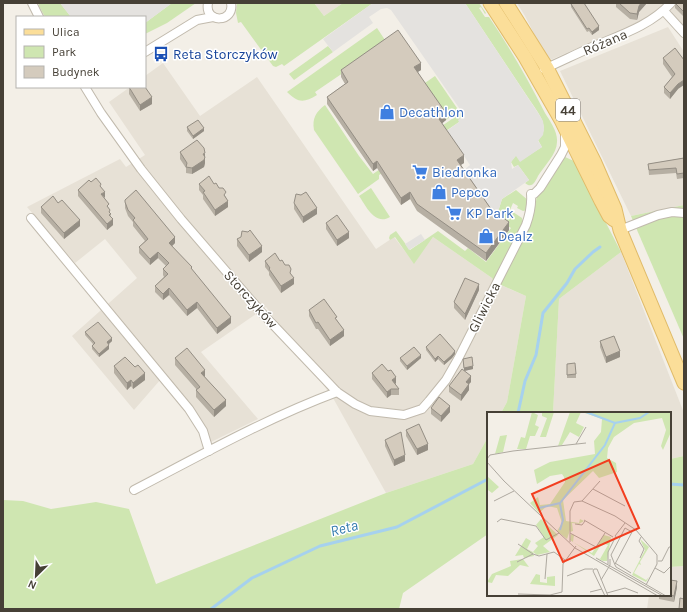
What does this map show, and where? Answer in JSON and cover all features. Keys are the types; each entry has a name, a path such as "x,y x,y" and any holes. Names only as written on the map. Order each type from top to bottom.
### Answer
{"main road":[{"name":"Gliwicka","path":"490,3 535,74 561,120 609,216 619,227"},
{"name":"Gliwicka","path":"506,3 547,68 597,169 615,209 619,227 684,383"}],"street":[{"path":"32,3 38,16"},
{"path":"208,5 209,13 218,19 226,17 231,10 230,3"},
{"name":"Różana","path":"535,74 631,31 648,22 671,3"},
{"path":"197,20 208,5"},
{"path":"664,10 684,33"},
{"path":"146,51 197,20 213,17"},
{"name":"Storczyków","path":"88,88 101,113 141,169 181,219 262,314 337,392"},
{"name":"Gliwicka","path":"337,392 355,404 370,410 404,415 422,409 430,401 446,380 458,359 526,225 531,212 531,194 534,194 540,188 565,147 565,132 561,120"},
{"path":"619,227 658,215 672,212 684,213"},
{"path":"31,218 189,409 203,431 210,451"},
{"path":"134,490 315,400 337,392"}],"shaded area":[{"path":"60,3 172,3 146,22 146,16 70,16"},
{"path":"314,3 343,3 324,16"},
{"path":"373,3 465,3 543,121 543,135 538,141 542,147 520,162 516,156 511,162 512,169 518,165 529,180 502,199 496,218 464,170 470,165 450,135 444,133 459,122 458,120 464,115 391,10 387,8 381,9 369,17 373,23 333,52 323,39"},
{"path":"517,3 669,3 654,15 548,61"},
{"path":"678,3 684,3 684,29 670,10"},
{"path":"668,27 684,52 684,205 631,216 560,71"},
{"path":"163,63 200,116 257,77 376,249 394,237 414,263 433,237 492,278 494,282 526,296 507,402 502,412 487,412 487,439 473,464 386,493 333,398 266,307 201,352 258,419 211,442 161,379 134,410 72,336 137,278 105,239 75,263 27,207 120,159 126,167 145,155 109,102 129,88 146,88 146,75"},
{"path":"421,234 425,240 409,250 405,244"},
{"path":"621,252 684,413 684,456 671,459 671,412 553,412 559,299"},
{"path":"684,566 684,609 647,609 649,596 671,596 671,567"}],"green space":[{"path":"39,3 60,3 70,16 44,16"},
{"path":"172,3 196,3 167,23 146,34 146,22"},
{"path":"237,3 314,3 324,16 343,3 373,3 284,66 282,64 276,67 273,66 241,22 238,23 236,13"},
{"path":"465,3 479,3 486,13 485,14 481,7 479,8 485,17 489,17 532,88 555,131 557,142 555,151 531,185 527,185 525,183 529,180 518,165 514,167 511,162 516,155 520,161 542,147 538,140 544,131 544,126 537,111"},
{"path":"377,28 387,43 315,92 317,95 301,101 294,98 287,92"},
{"path":"328,46 333,52 294,80 289,74"},
{"path":"435,76 459,111 446,120 422,85"},
{"path":"325,105 359,156 373,174 462,112 465,116 459,122 379,175 379,179 358,194 314,130 315,116"},
{"path":"565,157 574,161 621,252 559,299 553,412 502,412 507,402 526,296 499,284 534,212 537,196"},
{"path":"371,188 390,217 380,219 375,217 359,196"},
{"path":"516,190 529,201 527,210 523,211 517,208 518,206 513,203 510,210 522,218 523,222 494,282 492,278 433,237 414,264 395,237 390,240 389,238 390,235 396,231 410,250 438,231 465,251 468,248 486,262 511,228 496,218 502,199"},
{"path":"684,205 684,339 631,216"},
{"path":"487,439 487,535 403,593 399,609 3,609 3,500 23,501 51,509 96,502 129,509 156,584 386,493 473,464"},
{"path":"684,456 684,566 671,567 671,459"}],"building":[{"path":"584,3 599,26 592,32 589,28 587,29 571,4"},
{"path":"619,3 641,3 637,14 630,13"},
{"path":"675,3 684,3 684,12"},
{"path":"398,30 421,63 414,67 446,113 439,119 464,155 457,160 491,209 509,222 486,253 417,204 410,192 401,198 377,161 373,164 327,97 348,82 341,70"},
{"path":"675,48 684,60 684,80 670,93 664,87 675,74 663,58"},
{"path":"130,88 146,88 152,97 140,105"},
{"path":"198,120 204,128 193,136 187,127"},
{"path":"197,140 204,148 204,160 192,168 186,167 187,163 180,152"},
{"path":"684,158 684,173 677,174 676,168 649,170 648,164"},
{"path":"209,176 214,184 216,183 219,188 223,188 226,192 224,195 228,201 215,210 203,192 205,191 199,184"},
{"path":"96,178 105,192 101,194 109,204 107,206 111,214 109,215 113,219 107,224 78,190 89,180 91,182"},
{"path":"136,190 175,237 169,243 192,267 191,268 231,317 217,328 197,302 187,310 169,288 163,294 155,286 168,274 163,269 169,263 158,252 150,259 139,247 148,239 133,220 135,218 128,210 125,202 125,200"},
{"path":"306,192 317,208 303,217 294,203 296,194 301,195"},
{"path":"53,196 58,203 62,200 80,220 64,233 41,207"},
{"path":"337,215 349,232 337,240 326,223"},
{"path":"250,230 262,246 249,255 237,239 241,237 242,231 248,232"},
{"path":"275,253 280,261 282,260 285,265 289,265 291,269 290,273 294,278 281,286 265,261"},
{"path":"465,278 479,284 465,314 454,302"},
{"path":"324,299 344,330 330,340 318,322 316,323 309,310"},
{"path":"98,322 112,338 107,342 109,345 99,354 92,346 95,343 85,332"},
{"path":"440,334 455,351 444,362 438,356 435,359 426,347"},
{"path":"614,336 620,351 606,357 600,341"},
{"path":"414,347 421,355 407,366 400,358"},
{"path":"187,348 205,370 201,373 226,400 214,410 196,390 200,387 175,358"},
{"path":"125,357 135,367 138,365 145,373 133,383 131,380 127,383 114,366"},
{"path":"472,357 473,366 464,368 463,359"},
{"path":"575,363 576,374 567,375 567,364"},
{"path":"382,364 388,371 391,370 396,377 392,380 399,389 391,389 387,392 372,373"},
{"path":"462,369 471,376 466,382 469,384 461,395 449,386"},
{"path":"439,397 450,406 441,416 431,408"},
{"path":"419,424 428,444 417,449 406,430"},
{"path":"401,432 405,455 394,460 385,440"},
{"path":"671,580 677,581 674,596 671,595"},
{"path":"680,598 684,599 684,609 679,609"}],"waterway":[{"path":"518,412 525,381 536,355 543,313 567,283 575,269 600,247"},
{"name":"Reta","path":"211,609 252,578 320,546 397,527 487,480"},
{"name":"Reta","path":"671,484 684,485"}],"place":[{"name":"Reta Storczyków","path":"161,54"},
{"name":"Decathlon","path":"387,112"},
{"name":"Biedronka","path":"420,172"},
{"name":"Pepco","path":"439,192"},
{"name":"KP Park","path":"454,213"},
{"name":"Dealz","path":"486,236"}]}
